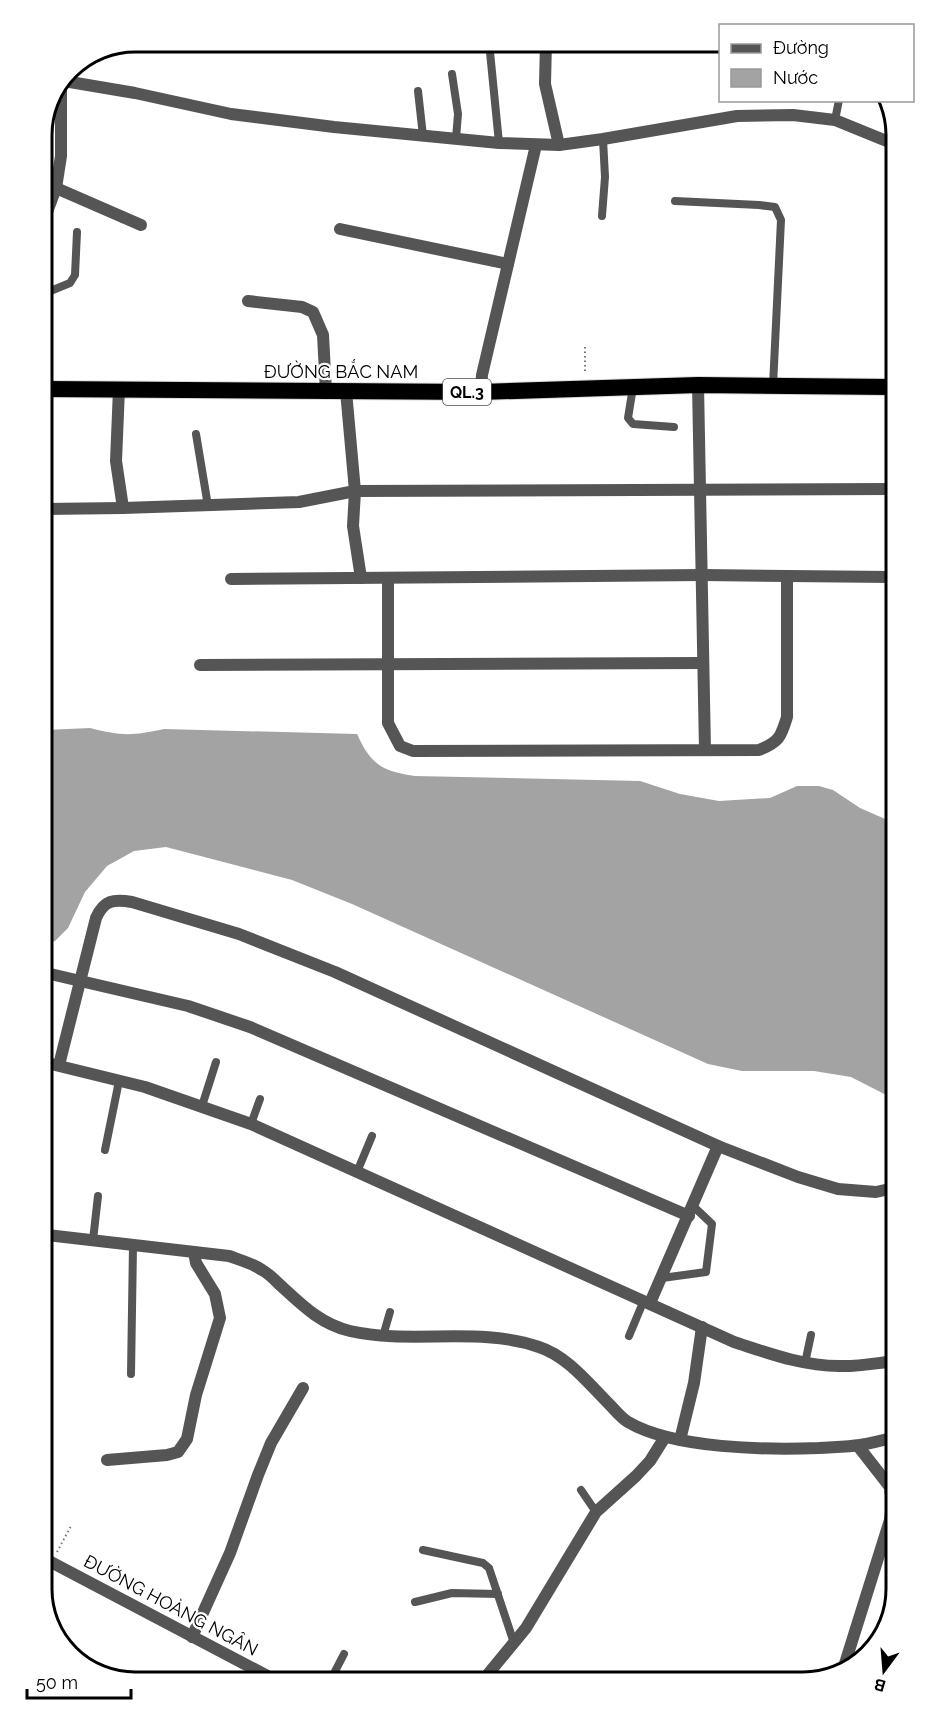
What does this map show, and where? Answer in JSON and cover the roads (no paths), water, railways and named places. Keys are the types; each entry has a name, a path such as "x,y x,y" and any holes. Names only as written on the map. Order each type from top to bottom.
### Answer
{"highway":[{"name":"ĐƯỜNG BẮC NAM","path":"53,389 481,392 698,385 886,387"}],"street":[{"path":"546,53 545,84 559,145"},
{"path":"72,82 135,93 231,114 499,143 559,145 737,116 793,115 835,120 886,141"},
{"path":"53,195 61,156 61,99"},
{"path":"481,392 482,375 536,145"},
{"path":"56,188 141,225"},
{"path":"340,229 508,264"},
{"path":"248,301 302,307 313,312 323,335 326,392"},
{"path":"698,385 705,750"},
{"path":"119,389 116,461 123,508"},
{"path":"346,390 355,491 353,526 361,578"},
{"path":"53,509 299,502 355,491 886,489"},
{"path":"231,579 703,575 886,577"},
{"path":"388,579 388,723 400,746 413,751 759,750 774,744 782,734 787,717 787,576"},
{"path":"200,664 704,663"},
{"path":"886,1189 838,1189 798,1177 718,1146 335,972 239,934 132,902 114,900 100,908 53,1064 202,1106 251,1124 734,1342 805,1363 840,1366 886,1362"},
{"path":"52,974 188,1006 250,1027 691,1211"},
{"path":"647,1302 662,1278 718,1146"},
{"path":"52,1235 229,1256 264,1270 314,1315 328,1324 350,1331 383,1336 509,1339 541,1347 580,1375 626,1421 649,1433 665,1437 733,1447 783,1449 858,1446 886,1439"},
{"path":"107,1460 167,1455 178,1452 187,1439 196,1395 220,1318 215,1294 196,1263 194,1252"},
{"path":"680,1440 694,1383 702,1327"},
{"path":"192,1637 230,1553 271,1443 303,1389"},
{"path":"490,1672 542,1603 596,1512 650,1461 665,1437"},
{"path":"858,1446 886,1482"},
{"path":"846,1659 886,1543"},
{"name":"ĐƯỜNG HOÀNG NGÂN","path":"52,1563 260,1672"}],"lane":[{"path":"490,53 499,143"},
{"path":"452,74 458,114 456,138"},
{"path":"418,91 423,136"},
{"path":"835,120 839,102"},
{"path":"602,216 605,177 603,139"},
{"path":"675,201 759,205 775,207 778,212 781,220 773,386"},
{"path":"53,290 70,283 75,275 76,232"},
{"path":"633,387 628,418 633,424 674,427"},
{"path":"196,434 208,506"},
{"path":"202,1106 216,1062"},
{"path":"105,1150 119,1081"},
{"path":"251,1124 260,1099"},
{"path":"357,1172 372,1136"},
{"path":"93,1240 98,1196"},
{"path":"662,1278 706,1272 712,1224 691,1211"},
{"path":"131,1374 133,1246"},
{"path":"629,1336 647,1302"},
{"path":"383,1336 390,1312"},
{"path":"805,1363 811,1335"},
{"path":"581,1490 596,1512"},
{"path":"423,1550 483,1563 489,1568 493,1574 514,1643"},
{"path":"415,1602 452,1593 498,1593"},
{"path":"335,1672 344,1654"}],"water":[{"path":"90,728 127,734 164,729 357,734 367,753 379,765 394,772 415,776 640,781 680,794 719,801 770,798 797,786 819,786 833,790 860,808 886,819 886,1095 851,1077 814,1071 742,1071 708,1064 352,904 292,880 166,847 134,851 107,866 85,892 68,928 52,942 53,730"}]}
